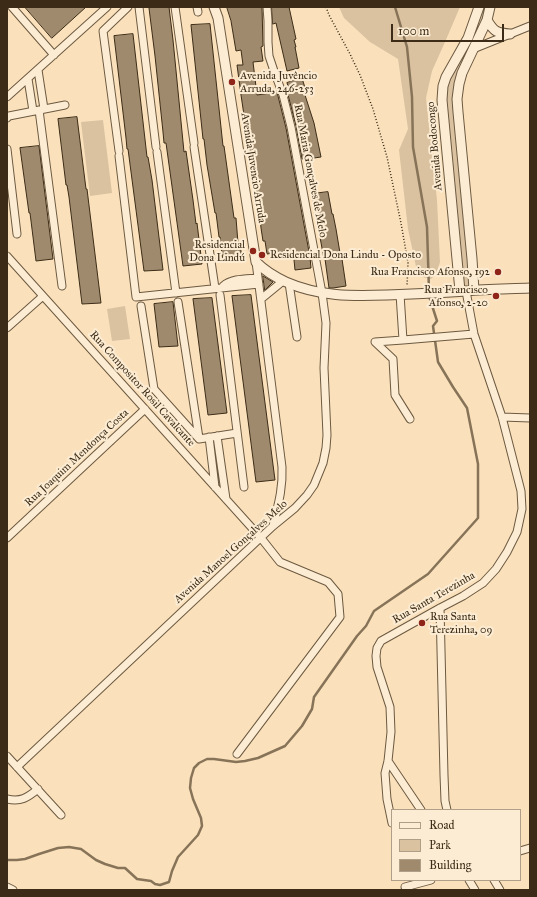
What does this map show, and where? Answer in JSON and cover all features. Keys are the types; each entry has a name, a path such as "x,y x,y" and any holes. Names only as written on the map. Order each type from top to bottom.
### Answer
{"street":[{"path":"12,7 54,55"},
{"path":"7,97 108,7"},
{"path":"128,7 103,31 136,297 219,290 259,281"},
{"path":"139,7 156,150 176,293"},
{"path":"175,7 194,145 219,290 244,487"},
{"name":"Avenida Juvencio Arruda","path":"214,7 219,26 256,262"},
{"name":"Rua Maria Gonçalves de Melo","path":"266,7 269,56 283,95 291,127 322,293"},
{"name":"Avenida Bodocongo","path":"479,7 468,38 446,77 443,86 442,100 474,334 502,417"},
{"name":"Avenida Bodocongo","path":"467,291 472,259 457,99 462,73 487,20 490,7"},
{"path":"487,20 491,28 495,31 510,34"},
{"path":"473,49 530,26"},
{"path":"38,70 39,110 62,286"},
{"path":"28,79 39,110"},
{"path":"7,118 9,116 65,105"},
{"path":"7,149 17,234"},
{"name":"Rua Compositor Rosil Cavalcante","path":"7,256 215,486 280,562 328,582 338,594 340,617 237,754"},
{"path":"256,262 282,467 281,493 273,526"},
{"path":"256,262 266,272 306,290 342,295 404,294 530,288"},
{"path":"261,299 286,282"},
{"path":"286,282 298,337"},
{"name":"Avenida Manoel Gonçalves Melo","path":"17,766 273,526 295,508 314,485 323,463 327,435 324,368 326,323 322,293"},
{"path":"402,340 404,294"},
{"path":"7,328 43,296"},
{"path":"178,302 199,439"},
{"path":"141,306 154,389 199,439"},
{"path":"410,419 395,395 393,359 375,342 474,334"},
{"name":"Rua Joaquim Mendonça Costa","path":"7,538 145,409"},
{"path":"502,417 530,418"},
{"name":"Rua Santa Terezinha","path":"391,818 387,799 385,773 388,761 391,732 390,707 376,667 377,648 381,641 463,596 483,583 496,569 507,552 517,532 522,509 521,491 502,417"},
{"path":"199,439 238,433"},
{"path":"217,436 226,499"},
{"path":"209,438 215,486"},
{"path":"440,608 444,775 447,809"},
{"path":"7,756 61,815"},
{"path":"388,761 419,809"},
{"path":"7,799 23,800 38,789"},
{"path":"405,886 427,881"},
{"path":"470,881 475,890"},
{"path":"495,881 500,890"},
{"path":"7,887 13,890"}],"path":[{"path":"326,7 360,75 375,116 388,164 405,242 408,263 404,294"}],"green space":[{"path":"339,7 460,7 432,71 426,98 437,200 440,262 436,274 431,279 418,276 408,229 399,150 408,129 398,59 370,42 344,18"},
{"path":"481,7 488,7 485,20 457,78 471,286 464,286 445,103 448,81"},
{"path":"103,120 112,193 90,196 81,122"},
{"path":"125,306 130,339 112,341 107,309"}],"building":[{"path":"25,7 86,7 52,38"},
{"path":"169,7 184,152 186,151 202,264 183,266 166,143 164,143 149,8"},
{"path":"227,7 262,7 263,46 261,47 263,61 253,62 257,95 277,92 286,128 311,268 295,270 293,250 267,254 265,241 263,241 258,198 249,149 237,65 243,65 241,50 236,51"},
{"path":"272,7 289,7 296,39 294,40 299,68 287,71 276,23 273,24"},
{"path":"210,24 223,146 242,260 223,262 203,139 191,25"},
{"path":"133,34 147,157 152,180 163,270 144,271 127,149 114,36"},
{"path":"302,78 306,91 304,92 314,123 321,157 302,159 296,126 287,91 290,91 287,83"},
{"path":"77,117 101,303 82,304 69,197 66,185 58,119"},
{"path":"39,146 53,259 36,261 20,148"},
{"path":"328,192 346,286 333,288 329,288 325,259 312,194"},
{"path":"263,276 273,282 265,290"},
{"path":"251,295 275,480 256,482 232,296"},
{"path":"212,298 227,413 208,415 193,299"},
{"path":"173,302 178,346 159,347 154,304"}],"waterway":[{"path":"395,7 407,47 412,97 413,147 427,227 429,291"},
{"path":"7,860 25,859 58,848 69,847 81,849 96,860 105,864 118,868 125,868 137,879 151,881 160,885 169,882 178,857 198,835 202,826 201,818 190,788 194,768 199,763 207,759 236,762 245,761 258,758 285,746 302,726 312,709 314,697 357,636 366,626 374,611 428,574 478,518 478,464 467,408 438,362 433,326 437,321 429,296"}],"place":[{"name":"Avenida Juvêncio Arruda, 246-253","path":"232,82"},
{"name":"Residencial Dona Lindú","path":"253,251"},
{"name":"Residencial Dona Lindu - Oposto","path":"262,255"},
{"name":"Rua Francisco Afonso, 192","path":"498,272"},
{"name":"Rua Francisco Afonso, 2-20","path":"496,296"},
{"name":"Rua Santa Terezinha, 09","path":"422,623"}]}
